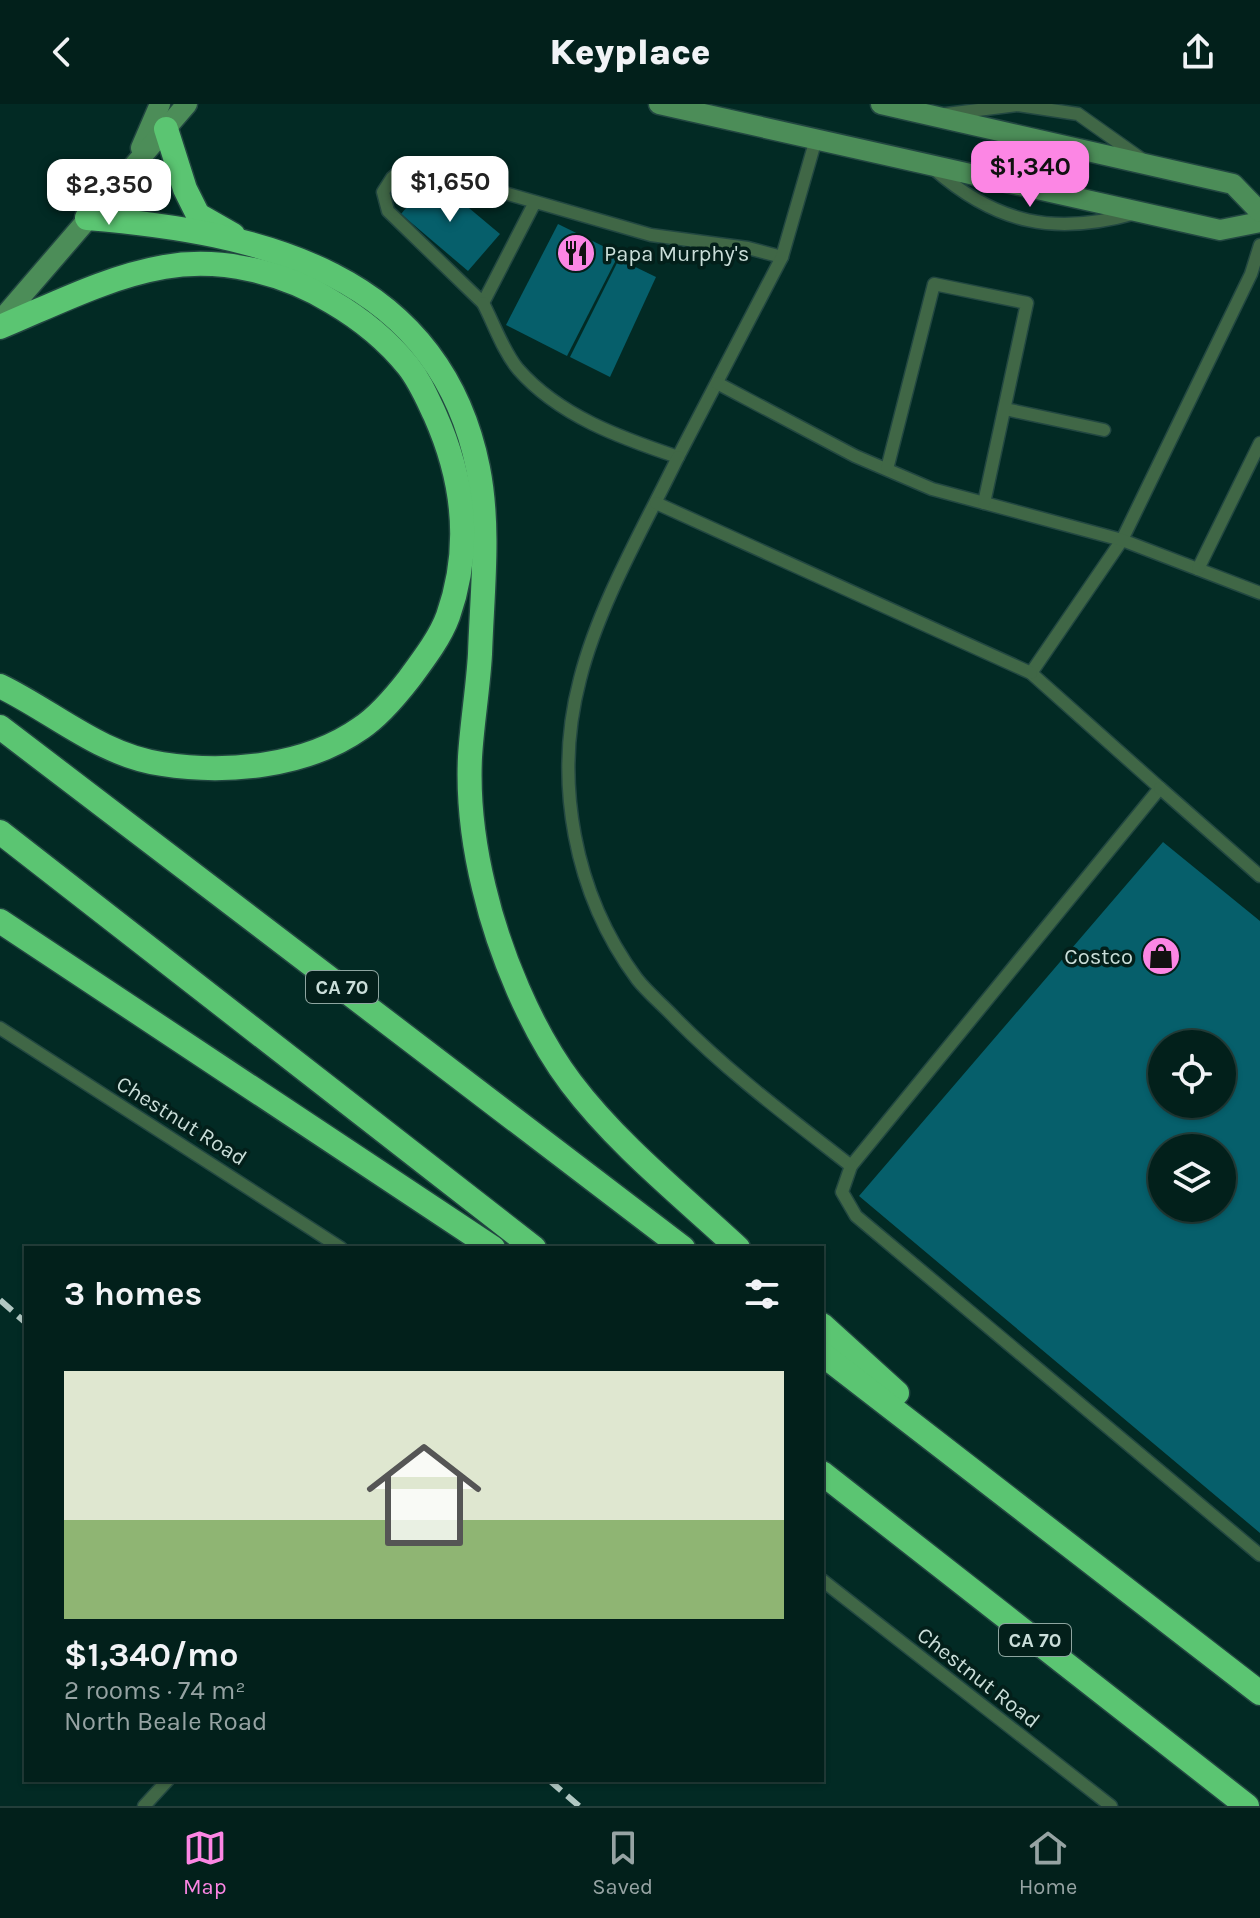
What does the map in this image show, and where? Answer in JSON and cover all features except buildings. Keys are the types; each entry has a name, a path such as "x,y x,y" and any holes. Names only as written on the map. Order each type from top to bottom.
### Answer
{"highway":[{"path":"166,129 185,189 198,215 252,246"},
{"path":"87,218 146,223 252,246 314,264 378,301 408,326 442,370 462,409 479,469 484,556 479,664 470,760 473,824 484,889 526,1007 571,1082 638,1156 736,1246"},
{"path":"0,324 100,285 165,267 220,264 274,275 316,292 379,335 409,367 424,391 454,463 463,515 462,564 447,618 424,660 392,700 361,729 315,751 216,770 158,764 110,748 66,726 0,686"},
{"name":"CA 70","path":"0,727 680,1246"},
{"path":"0,832 531,1246"},
{"path":"0,921 490,1246"},
{"path":"824,1327 1020,1505"},
{"path":"824,1356 1260,1693"},
{"name":"CA 70","path":"824,1475 1247,1806"}],"main road":[{"path":"135,164 160,104"},
{"path":"659,104 1220,230 1260,222"},
{"path":"881,104 1233,184 1260,212"},
{"path":"0,324 87,218 187,105"}],"lane":[{"path":"935,116 1018,105 1048,107 1078,114 1146,162"},
{"path":"816,139 782,257 626,562 580,676 571,722 568,795 578,859 608,933 638,980 707,1051 851,1166"},
{"path":"926,163 957,189 990,210 1030,223 1115,219 1142,212"},
{"path":"678,457 619,438 558,404 517,367 483,303 388,211 383,192 392,178 407,165 651,235 748,248 782,257"},
{"path":"483,303 535,202"},
{"path":"1031,673 1122,540 1251,274 1260,245"},
{"path":"887,469 934,284 1027,303 984,503"},
{"path":"717,383 855,456 932,489 1122,540 1260,593"},
{"path":"1005,409 1104,430"},
{"path":"1198,569 1260,443"},
{"path":"656,503 1031,673 1260,876"},
{"path":"1160,788 851,1166 842,1192 856,1216 1260,1555"},
{"name":"Chestnut Road","path":"0,1028 338,1246"},
{"name":"Chestnut Road","path":"824,1582 1111,1806"},
{"path":"144,1806 166,1782"}],"railway":[{"path":"0,1300 24,1321"},
{"path":"551,1782 579,1806"}],"place":[{"name":"Papa Murphy's","path":"576,253"},
{"name":"Costco","path":"1161,956"}]}
